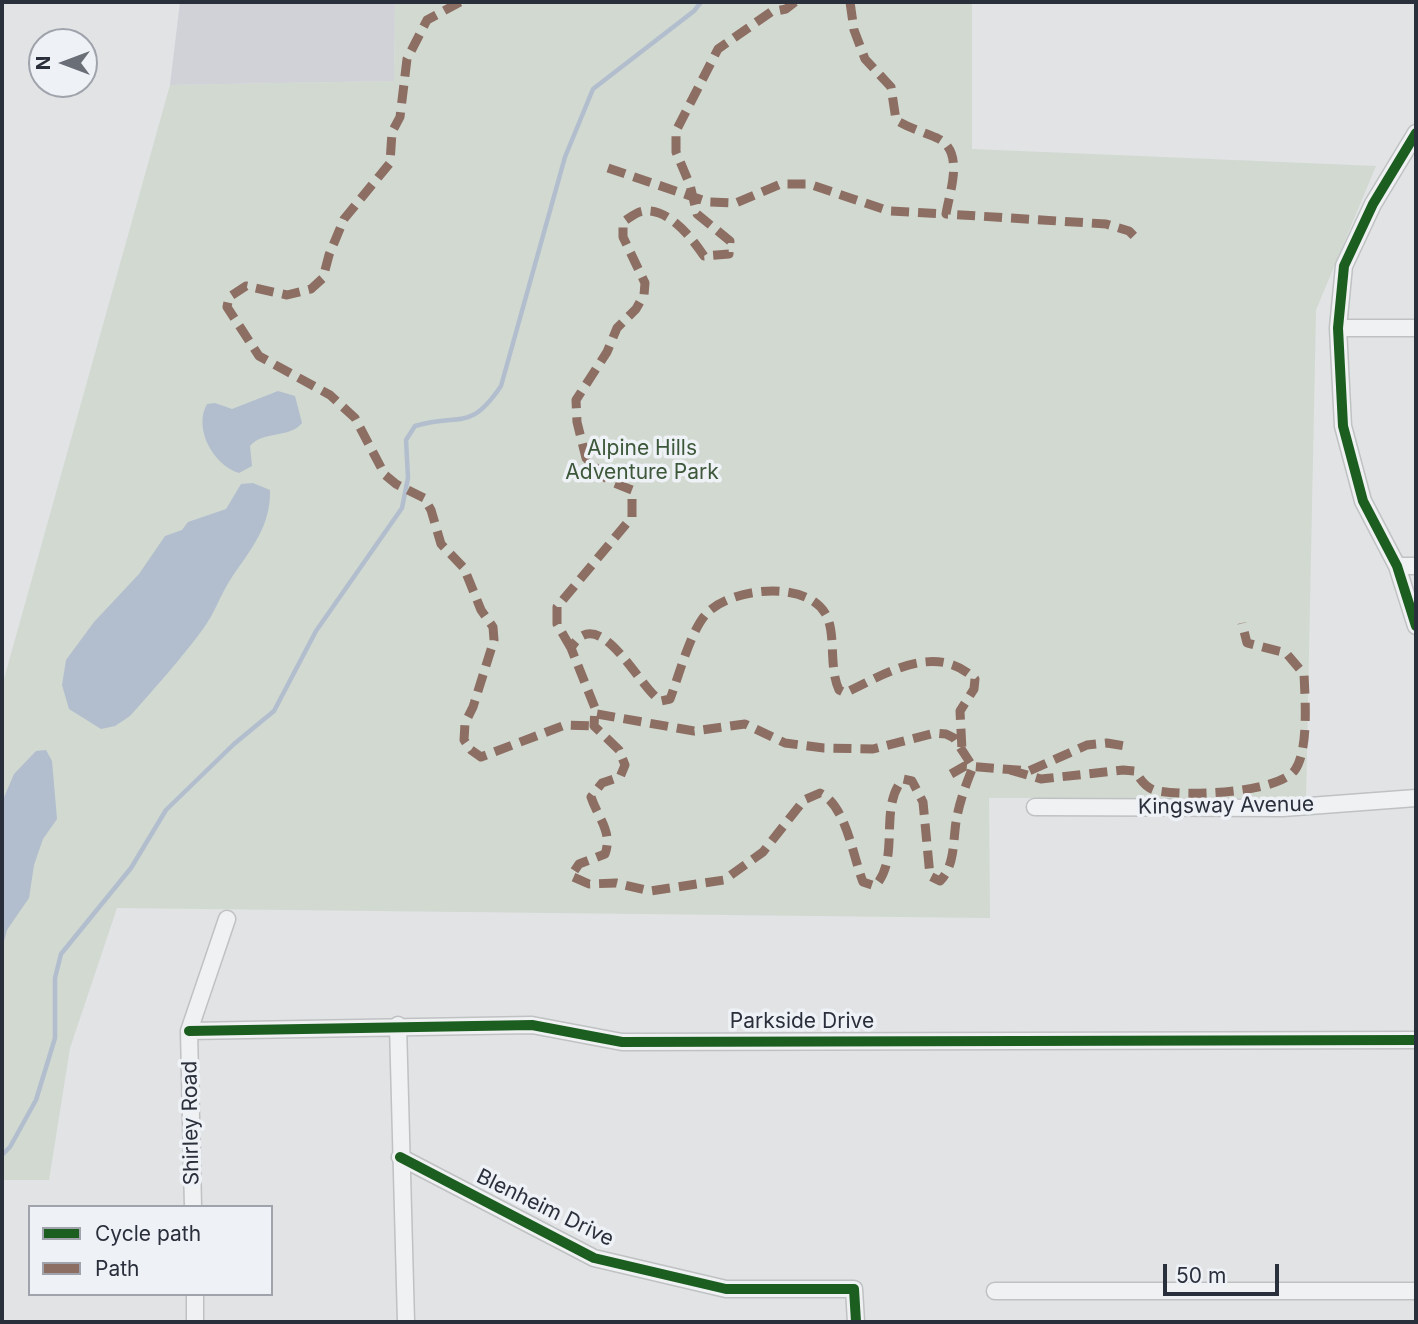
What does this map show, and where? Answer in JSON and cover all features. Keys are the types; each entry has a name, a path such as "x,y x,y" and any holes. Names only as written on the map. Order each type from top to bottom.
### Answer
{"street":[{"path":"1416,133 1373,204 1344,266 1338,328 1343,426 1363,501 1397,566 1416,626"},
{"path":"1338,328 1416,328"},
{"path":"1397,566 1416,566"},
{"name":"Kingsway Avenue","path":"1035,807 1283,808 1416,798"},
{"name":"Shirley Road","path":"193,1205 190,1031 228,919"},
{"path":"398,1025 406,1322"},
{"name":"Parkside Drive","path":"190,1031 398,1025 531,1025 622,1042 1416,1040"},
{"name":"Blenheim Drive","path":"400,1157 594,1258 726,1289 854,1289 856,1322"},
{"path":"995,1291 1416,1291"},
{"path":"195,1296 195,1322"}],"shaded area":[{"path":"180,2 395,2 394,81 170,85"}],"green space":[{"name":"Alpine Hills Adventure Park","path":"395,2 972,2 972,149 1376,166 1316,310 1306,798 989,798 990,918 117,908 70,1048 49,1180 2,1180 2,686 170,85 394,81"}],"water":[{"path":"278,391 295,396 302,423 290,431 256,441 250,446 252,466 239,473 230,469 214,454 204,434 203,414 207,404 215,403 232,409"},
{"path":"253,483 270,490 263,526 207,623 186,651 130,716 115,726 101,729 69,709 62,685 66,660 94,622 139,574 165,536 182,530 188,522 226,509 241,484"},
{"path":"46,750 52,761 57,819 43,839 34,865 29,898 7,930 2,949 2,802 14,774 36,751"}],"waterway":[{"path":"2,1155 10,1147 36,1100 55,1038 55,978 61,954 131,868 166,810 234,744 274,711 316,631 402,508 408,478 406,440 415,426 472,416 490,401 501,386 565,157 593,89 694,11 701,2"}],"marked path":[{"path":"460,2 427,20 407,59 400,117 392,132 390,163 344,219 323,278 311,289 287,295 246,286 229,297 227,307 259,356 330,395 355,418 385,475 396,484 424,498 431,510 441,544 464,568 481,610 493,627 494,640 473,707 465,723 464,740 471,750 481,757 565,725 594,726"},
{"path":"571,648 557,624 557,607 632,517 632,490 609,481 586,458 577,422 576,400 607,352 617,328 636,309 644,295 645,283 623,237 623,222 640,212 653,211 678,225 704,256 729,254 730,241 697,214 690,185 676,152 676,131 718,49 771,12 786,9 795,2"},
{"path":"850,2 854,30 865,59 891,87 896,120 937,138 946,144 951,152 954,172 946,214 1106,224 1129,231 1135,237"},
{"path":"608,168 708,202 736,203 781,184 809,184 889,211 946,214"},
{"path":"597,714 694,731 745,724 785,743 824,748 873,749 935,733 946,734 954,738 973,767 959,808 951,861 940,881 930,876 923,802 912,781 903,779 892,804 887,862 883,875 875,886 863,882 842,820 829,799 820,793 804,800 763,852 724,880 650,891 616,883 589,884 571,876 579,864 605,854 606,832 591,797 602,783 620,777 625,765 619,750 594,726 595,708 571,648 582,636 594,634 606,640 661,701 670,699 691,640 708,612 734,597 751,593 786,592 802,596 815,602 829,621 836,681 839,690 845,693 893,670 927,662 944,662 960,668 975,679 974,689 960,711 962,750"},
{"path":"1010,770 1041,779 1135,771 1151,789 1185,793 1250,789 1285,778 1295,770 1302,750 1305,723 1304,674 1286,653 1247,643 1242,623"},
{"path":"951,774 965,766 1029,771 1087,745 1107,743 1131,747"}],"cycle path":[{"path":"1416,133 1373,204 1344,266 1338,328 1343,426 1363,501 1397,566 1416,626"},
{"path":"189,1031 532,1025 622,1042 1416,1040"},
{"path":"400,1157 594,1258 726,1289 854,1289 856,1322"}]}
